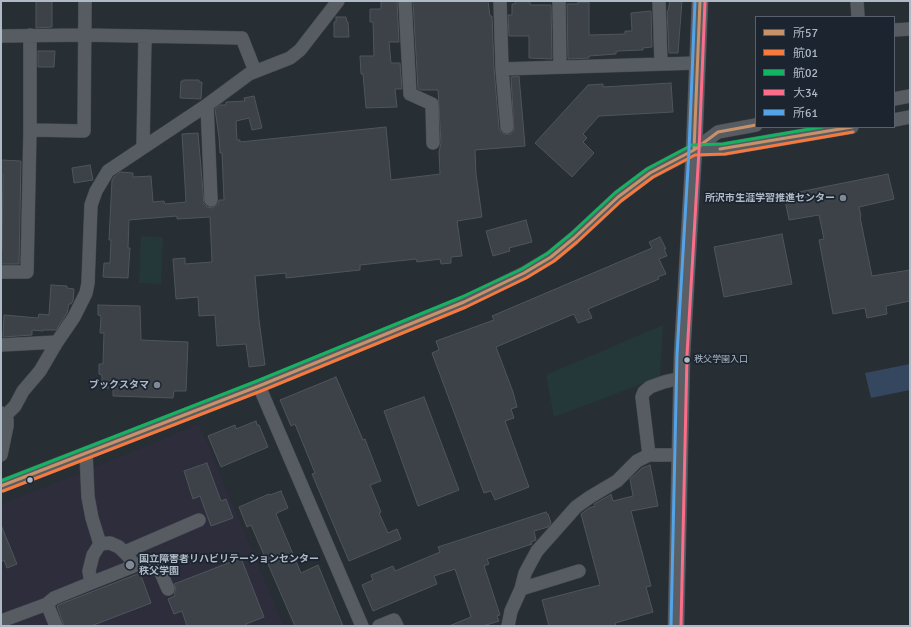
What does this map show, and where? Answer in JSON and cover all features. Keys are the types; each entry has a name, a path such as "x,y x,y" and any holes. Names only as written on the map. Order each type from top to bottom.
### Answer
{"main road":[{"path":"676,626 681,378 694,150 700,1"}],"street":[{"path":"30,130 84,131 85,1"},
{"path":"1,455 7,426 7,420 3,415 15,406 23,391 40,370 74,317 86,292 88,283 91,205 96,191 108,171 207,105 249,74 290,58 300,50 338,1"},
{"path":"405,1 410,94 432,104 433,143"},
{"path":"500,1 502,69 507,127"},
{"path":"559,1 560,67"},
{"path":"659,1 661,64"},
{"path":"857,1 858,16"},
{"path":"895,30 910,29"},
{"path":"1,272 28,272 30,35"},
{"path":"1,36 85,35 242,38 255,71"},
{"path":"143,147 145,36"},
{"path":"502,69 697,63"},
{"path":"895,99 910,96"},
{"path":"207,105 211,200"},
{"path":"895,120 910,117"},
{"path":"1,486 259,386 464,302 524,273 556,252 574,238 618,197 650,173 694,150 718,132 755,125"},
{"path":"694,150 724,149 846,128"},
{"path":"1,345 57,342"},
{"path":"649,455 642,397 644,392 650,387 681,378"},
{"path":"259,386 362,626"},
{"path":"86,453 88,497 92,518 100,544"},
{"path":"508,626 511,610 525,574 537,551 576,507 617,481 637,461 649,455 680,455"},
{"path":"125,552 200,520"},
{"path":"91,583 89,571 93,555 100,544 110,542 119,547 130,558 133,567"},
{"path":"1,621 47,604 54,598 144,562 159,568 168,589"},
{"path":"520,589 579,571"},
{"path":"47,604 56,626"},
{"path":"379,626 394,620 397,626"}],"shaded area":[{"path":"910,364 910,390 871,398 865,373"},
{"name":"国立障害者リハビリテーションセンター 秩父学園","path":"199,424 284,626 1,626 1,504"}],"green space":[{"path":"141,236 163,237 161,284 139,283"},
{"path":"663,325 660,377 554,417 546,375"}],"building":[{"path":"36,1 52,1 52,27 36,28"},
{"path":"381,1 397,1 399,42 389,42 391,63 400,63 402,89 395,89 397,107 366,108 360,56 374,56 373,22 370,22 370,9 381,9"},
{"path":"413,1 488,1 490,16 492,16 494,69 499,128 504,134 511,134 514,130 511,77 519,76 525,146 475,150 476,174 482,217 457,221 462,256 451,257 451,263 441,264 440,259 417,262 416,259 360,265 360,270 286,278 286,273 255,276 265,365 249,367 246,344 217,346 215,315 199,316 198,297 176,299 173,259 185,258 185,264 212,262 210,217 177,219 177,216 129,220 128,248 130,248 128,278 103,277 104,263 110,263 111,240 109,240 112,180 120,172 133,173 133,177 151,176 153,202 164,201 165,204 186,202 182,134 198,133 204,204 207,207 212,208 218,204 219,200 224,200 222,153 220,153 215,109 220,105 226,105 226,102 245,101 244,98 254,96 262,128 252,130 249,118 236,121 237,140 240,140 240,142 386,127 391,180 440,174 439,152 441,143 438,90 418,89"},
{"path":"515,1 530,1 530,5 551,5 552,59 529,58 529,36 509,36 508,15 512,15 512,4 515,4"},
{"path":"670,1 682,1 678,53 669,53 667,11"},
{"path":"578,2 589,2 589,35 625,34 625,31 632,31 631,13 651,11 652,47 643,48 643,50 618,51 616,54 589,56 589,58 568,59 567,4 578,4"},
{"path":"336,17 346,17 348,22 349,37 334,37 334,22 336,22"},
{"path":"38,51 55,51 54,67 38,67"},
{"path":"199,80 199,82 202,82 201,99 180,98 181,81"},
{"path":"671,83 673,112 599,116 583,134 587,138 583,142 594,153 572,177 535,143 588,85 603,84 603,87"},
{"path":"1,160 21,161 19,264 1,264 3,175 1,174"},
{"path":"90,165 93,180 74,183 72,168"},
{"path":"888,174 894,199 859,207 860,217 872,276 910,270 910,301 886,306 887,314 867,318 865,308 833,314 819,240 824,239 819,215 789,220 784,195"},
{"path":"526,220 532,242 509,248 510,251 493,256 486,231"},
{"path":"782,234 792,284 724,297 714,247"},
{"path":"660,237 666,249 664,249 667,256 659,259 666,274 658,277 659,279 588,309 592,318 578,323 574,314 496,347 517,407 511,409 514,418 505,421 529,487 495,500 491,491 484,493 432,353 439,350 436,341 494,320 492,316 652,248 649,242"},
{"path":"51,285 67,286 67,288 74,289 73,301 69,304 67,313 56,330 32,330 32,335 3,337 4,315 38,318 39,314 49,315"},
{"path":"98,305 140,306 141,340 188,342 186,391 174,391 173,398 113,396 113,388 102,388 102,375 99,374 99,364 103,364 104,333 100,333 101,316 98,315"},
{"path":"336,377 363,440 365,439 381,481 370,485 381,512 379,513 388,533 397,529 401,539 349,561 312,474 315,473 295,424 291,426 280,400"},
{"path":"424,397 459,490 418,506 384,411"},
{"path":"256,421 268,447 221,467 208,436 235,425 236,429"},
{"path":"207,463 221,501 226,499 233,518 211,526 200,496 193,499 184,471"},
{"path":"650,465 658,506 631,511 651,586 646,587 653,612 615,623 616,626 549,626 542,600 600,585 581,514 611,494 613,501 633,496 630,479 642,468"},
{"path":"281,491 288,508 276,514 301,573 318,565 343,626 295,626 251,525 247,527 239,507 269,494 270,495"},
{"path":"546,512 551,523 548,527 534,531 536,540 531,542 532,544 487,559 489,564 484,566 500,615 497,616 499,621 483,626 449,626 471,617 455,569 434,576 437,584 373,611 362,585 373,580 371,575 393,566 395,571 440,552 438,547"},
{"path":"1,525 17,564 7,568 4,560 1,562"},
{"path":"241,558 264,617 246,624 247,626 187,626 182,611 174,614 168,599 175,596 174,594 176,590 174,584"},
{"path":"140,573 151,603 91,626 64,626 57,606 58,605"}],"transit line":[{"name":"所61","path":"671,626 677,355 689,150 695,1"},
{"name":"所57","path":"694,150 700,1"},
{"name":"大34","path":"681,626 687,355 699,150 705,1"},
{"name":"所57","path":"1,486 259,386 464,302 524,273 551,257 618,197 650,173 694,150 718,132 755,125"},
{"name":"航02","path":"1,481 257,381 462,297 522,269 548,253 615,193 647,169 692,145 723,144 816,128"},
{"name":"所57","path":"720,149 846,128"},
{"name":"航01","path":"3,491 261,391 466,307 526,278 554,261 621,201 653,177 695,155 725,154 853,132"}],"place":[{"name":"所沢市生涯学習推進センター","path":"843,198"},
{"name":"秩父学園入口","path":"687,360"},
{"name":"ブックスタマ","path":"157,385"},
{"name":"国立障害者リハビリテーションセンター 秩父学園","path":"130,565"}]}
